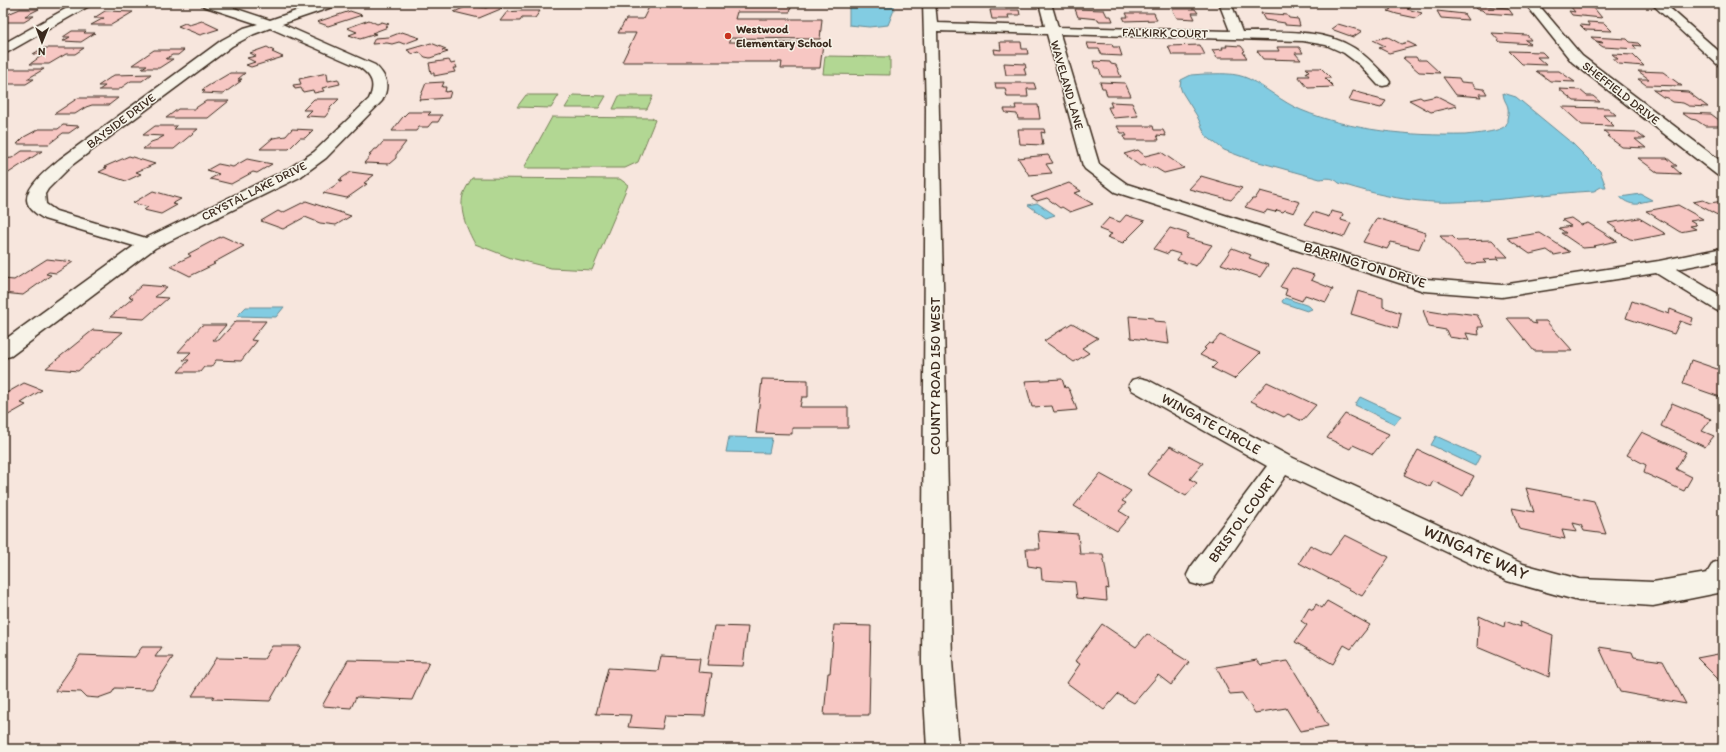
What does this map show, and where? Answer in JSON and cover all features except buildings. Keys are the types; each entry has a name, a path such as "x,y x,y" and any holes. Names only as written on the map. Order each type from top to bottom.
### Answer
{"street":[{"path":"3,49 85,3"},
{"name":"CRYSTAL LAKE DRIVE","path":"3,351 148,244 294,173 320,155 375,101 381,87 380,80 372,69 271,24 207,3"},
{"name":"BAYSIDE DRIVE","path":"148,244 50,215 37,206 35,199 37,192 42,183 66,162 227,43 249,31 331,3"},
{"name":"COUNTY ROAD 150 WEST","path":"929,3 932,27 937,661 943,749"},
{"name":"WAVELAND LANE","path":"1045,3 1091,166"},
{"path":"1225,3 1237,34"},
{"name":"SHEFFIELD DRIVE","path":"1531,3 1577,59 1723,171"},
{"path":"1657,3 1723,62"},
{"name":"FALKIRK COURT","path":"932,27 1052,31 1237,34 1303,37 1330,42 1344,47 1360,56 1383,82"},
{"name":"BARRINGTON DRIVE","path":"1091,166 1121,188 1424,285 1502,291 1659,267 1723,254"},
{"path":"1659,267 1723,306"},
{"name":"WINGATE CIRCLE","path":"1140,385 1282,463"},
{"name":"WINGATE WAY","path":"1282,463 1517,574 1578,590 1653,594 1716,583 1723,571"},
{"name":"BRISTOL COURT","path":"1201,575 1282,463"}],"green space":[{"path":"825,56 890,57 890,75 823,74"},
{"path":"526,95 559,95 551,108 517,107"},
{"path":"573,95 606,96 599,108 565,108"},
{"path":"619,96 653,96 647,109 613,109"},
{"path":"552,117 652,118 655,120 638,162 625,168 524,168"},
{"path":"472,178 620,179 628,185 592,270 551,268 511,258 475,244 467,226 462,208 463,195"}],"water":[{"path":"849,3 894,3 894,10 888,25 869,27 849,25"},
{"path":"1191,75 1238,75 1256,83 1294,107 1320,117 1340,123 1381,131 1402,133 1465,135 1499,129 1507,123 1508,107 1503,93 1516,97 1573,144 1600,171 1606,187 1601,187 1594,191 1490,200 1426,202 1382,195 1339,183 1332,179 1320,179 1248,159 1224,150 1206,136 1197,116 1182,92 1180,86 1181,80"},
{"path":"1641,194 1652,200 1638,203 1639,204 1631,204 1620,197"},
{"path":"1037,203 1055,215 1046,218 1028,205"},
{"path":"1285,298 1309,306 1312,309 1307,311 1283,303 1282,301"},
{"path":"246,307 284,307 276,317 237,316"},
{"path":"1360,397 1401,416 1395,424 1355,405"},
{"path":"1436,436 1480,456 1475,466 1431,445"},
{"path":"729,437 772,438 769,453 726,452"}],"place":[{"name":"Westwood Elementary School","path":"728,36"}]}
